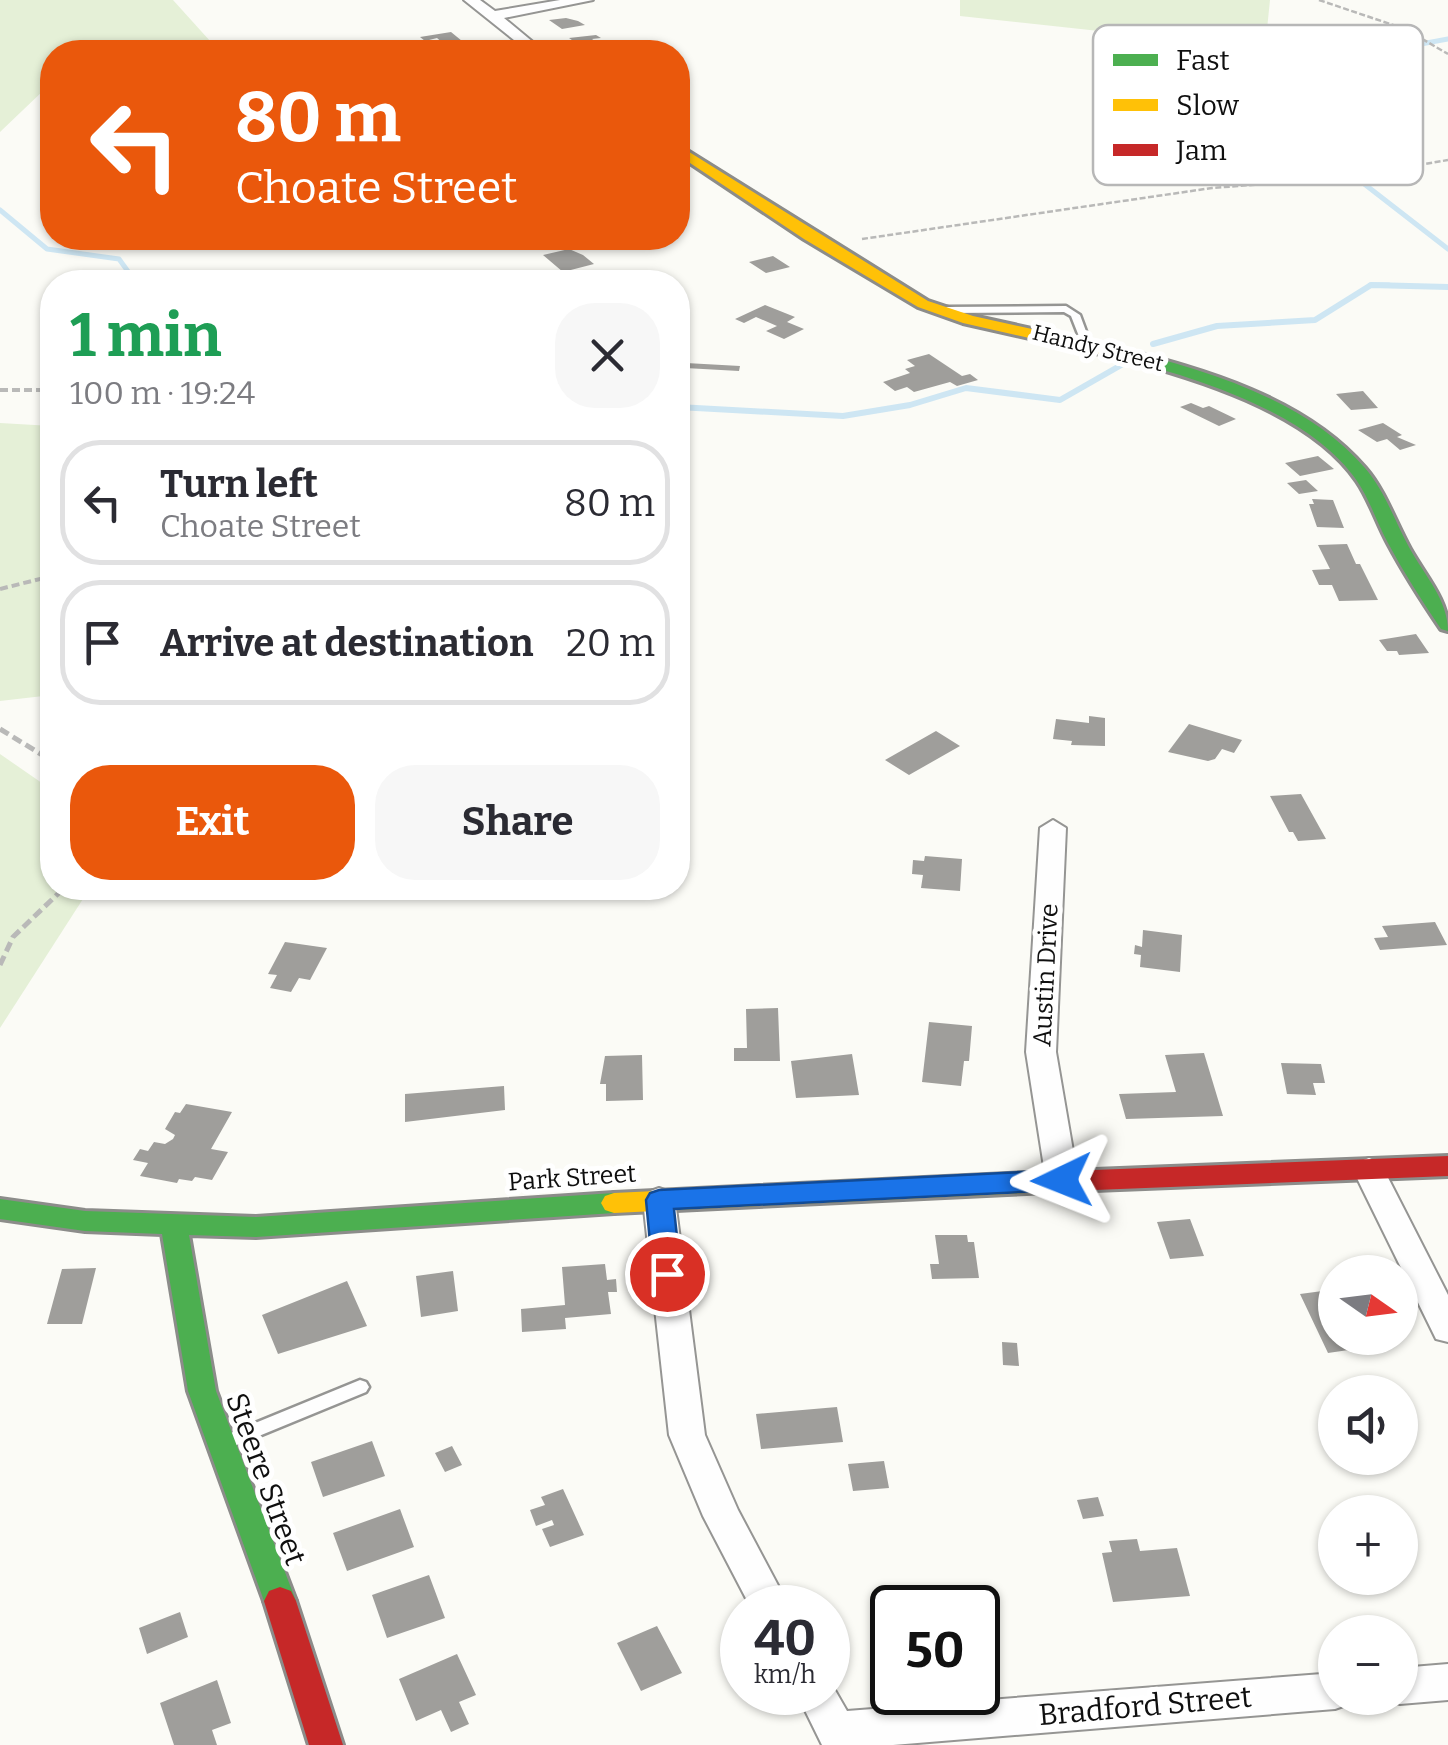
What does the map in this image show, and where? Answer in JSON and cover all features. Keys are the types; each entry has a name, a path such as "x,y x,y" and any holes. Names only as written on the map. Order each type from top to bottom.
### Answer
{"street":[{"path":"470,0 523,40"},
{"path":"492,16 586,0"},
{"name":"Handy Street","path":"690,157 886,284 941,310 969,320 1085,342 1159,362 1275,409 1324,441 1359,472 1411,569 1448,625"},
{"name":"Austin Drive","path":"1053,828 1041,1052 1062,1180"},
{"name":"Park Street","path":"0,1209 90,1222 174,1228 304,1224 659,1200 1062,1180 1178,1180 1448,1166"},
{"path":"1369,1170 1448,1329"},
{"path":"659,1200 687,1435 722,1516 759,1585"},
{"name":"Steere Street","path":"174,1228 202,1391 282,1609 326,1745"},
{"path":"1418,1684 1448,1682"},
{"name":"Bradford Street","path":"840,1738 1318,1693"},
{"path":"828,1715 840,1738"}],"lane":[{"path":"221,1444 360,1387"}],"path":[{"path":"1319,0 1393,25"},
{"path":"1423,39 1448,54"},
{"path":"1423,166 1448,160"},
{"path":"809,236 846,241 1178,195 1217,185"},
{"path":"0,390 40,390"},
{"path":"0,589 40,579"},
{"path":"0,730 40,754"},
{"path":"0,965 12,937 51,900"}],"green space":[{"path":"0,0 173,0 209,40 40,40 40,94 0,132"},
{"path":"960,0 1270,0 1267,25 1093,25 1093,30 960,16"},
{"path":"0,423 40,425 40,696 0,701"},
{"path":"0,754 40,782 40,900 82,900 0,1028"}],"building":[{"path":"566,18 585,25 562,29 549,20"},
{"path":"451,32 461,40 424,40 420,37"},
{"path":"596,35 601,38 572,40 569,38"},
{"path":"571,250 594,264 561,270 543,255"},
{"path":"773,256 790,267 766,273 749,262"},
{"path":"765,305 795,317 787,322 804,329 784,339 766,331 777,326 756,317 744,323 735,319"},
{"path":"929,354 962,376 970,374 978,380 957,386 950,382 914,392 907,387 895,391 883,382 910,373 905,369 915,366 907,360"},
{"path":"690,363 740,366 739,371 690,368"},
{"path":"1363,391 1378,408 1351,410 1336,394"},
{"path":"1191,403 1209,406 1236,419 1219,426 1180,407"},
{"path":"1383,423 1402,435 1397,437 1416,445 1400,450 1387,439 1377,442 1358,430"},
{"path":"1318,456 1334,469 1300,476 1285,463"},
{"path":"1306,480 1318,491 1299,494 1287,483"},
{"path":"1312,499 1333,500 1344,528 1317,527 1309,504 1314,504"},
{"path":"1347,544 1378,600 1339,601 1332,585 1319,585 1312,570 1330,569 1318,545"},
{"path":"1416,634 1429,653 1399,655 1397,651 1387,651 1379,640"},
{"path":"1089,716 1105,718 1105,746 1071,745 1072,741 1053,739 1056,719 1089,723"},
{"path":"1189,724 1242,740 1234,753 1222,749 1215,759 1208,761 1168,752"},
{"path":"936,731 960,746 909,775 885,760"},
{"path":"1301,794 1326,839 1298,841 1270,796"},
{"path":"925,856 962,859 960,891 921,888 923,875 912,874 913,860 924,861"},
{"path":"1435,922 1447,945 1380,950 1374,938 1388,937 1382,926"},
{"path":"1143,930 1182,935 1180,972 1140,967 1141,955 1134,954 1135,945 1142,947"},
{"path":"285,942 327,948 310,980 299,978 291,992 270,988 277,975 268,974"},
{"path":"778,1008 780,1061 734,1061 734,1048 747,1048 746,1009"},
{"path":"929,1022 972,1026 969,1061 964,1061 961,1086 922,1082"},
{"path":"1204,1053 1223,1116 1126,1119 1119,1094 1176,1092 1165,1055"},
{"path":"852,1054 859,1095 796,1098 791,1061"},
{"path":"642,1055 643,1100 606,1101 606,1084 600,1084 605,1056"},
{"path":"1281,1063 1321,1064 1325,1083 1313,1083 1316,1095 1287,1094"},
{"path":"504,1086 505,1110 405,1122 405,1094"},
{"path":"186,1104 232,1112 211,1149 228,1152 212,1180 195,1177 192,1181 179,1179 177,1183 140,1176 148,1163 133,1160 140,1149 148,1151 154,1142 165,1144 173,1139 175,1135 165,1129 175,1112 180,1113"},
{"path":"1190,1219 1204,1256 1170,1259 1157,1222"},
{"path":"935,1235 967,1235 968,1242 974,1242 979,1278 932,1279 930,1264 939,1264"},
{"path":"605,1264 607,1280 616,1279 617,1292 608,1292 611,1314 565,1318 566,1329 522,1332 521,1309 565,1305 562,1267"},
{"path":"96,1268 82,1324 47,1324 62,1269"},
{"path":"453,1271 458,1311 421,1317 416,1276"},
{"path":"347,1281 367,1326 278,1354 262,1315"},
{"path":"1318,1292 1318,1332 1300,1294"},
{"path":"1002,1342 1017,1343 1019,1366 1003,1365"},
{"path":"837,1407 843,1442 761,1449 756,1414"},
{"path":"372,1441 385,1476 323,1497 311,1462"},
{"path":"452,1446 462,1465 445,1472 435,1453"},
{"path":"884,1461 889,1488 853,1491 848,1464"},
{"path":"563,1489 584,1535 550,1547 542,1529 554,1525 552,1520 536,1526 530,1510 545,1505 541,1497"},
{"path":"1098,1497 1104,1516 1083,1519 1077,1500"},
{"path":"400,1509 414,1547 347,1571 333,1533"},
{"path":"1137,1539 1140,1551 1177,1548 1190,1596 1113,1602 1102,1553 1112,1552 1109,1541"},
{"path":"429,1575 445,1618 387,1638 372,1595"},
{"path":"180,1612 188,1637 147,1654 139,1628"},
{"path":"657,1626 682,1673 641,1691 617,1643"},
{"path":"457,1654 476,1695 459,1702 469,1724 451,1732 441,1710 416,1721 399,1679"},
{"path":"217,1680 231,1723 212,1730 217,1745 174,1745 160,1703"}],"waterway":[{"path":"1423,44 1448,39"},
{"path":"1366,185 1448,249"},
{"path":"0,210 40,243"},
{"path":"54,250 119,259 127,270"},
{"path":"1153,344 1217,326 1315,320 1371,285"},
{"path":"1371,285 1389,285"},
{"path":"1371,285 1448,287"},
{"path":"690,408 843,416 910,405 966,388 1060,400 1123,364"}],"traffic: fast":[{"path":"1118,353 1180,370 1247,396 1280,411 1336,449 1369,487 1407,561 1448,625"},
{"path":"0,1209 85,1221 256,1227 614,1203"},
{"path":"174,1228 202,1391 280,1601"}],"traffic: slow":[{"path":"690,157 809,236 923,304 969,320 1118,353"},
{"path":"614,1203 1069,1181"}],"traffic: jam":[{"path":"1069,1181 1448,1166"},
{"path":"280,1601 326,1745"}],"route":[{"path":"667,1274 659,1200 1062,1180"}]}
